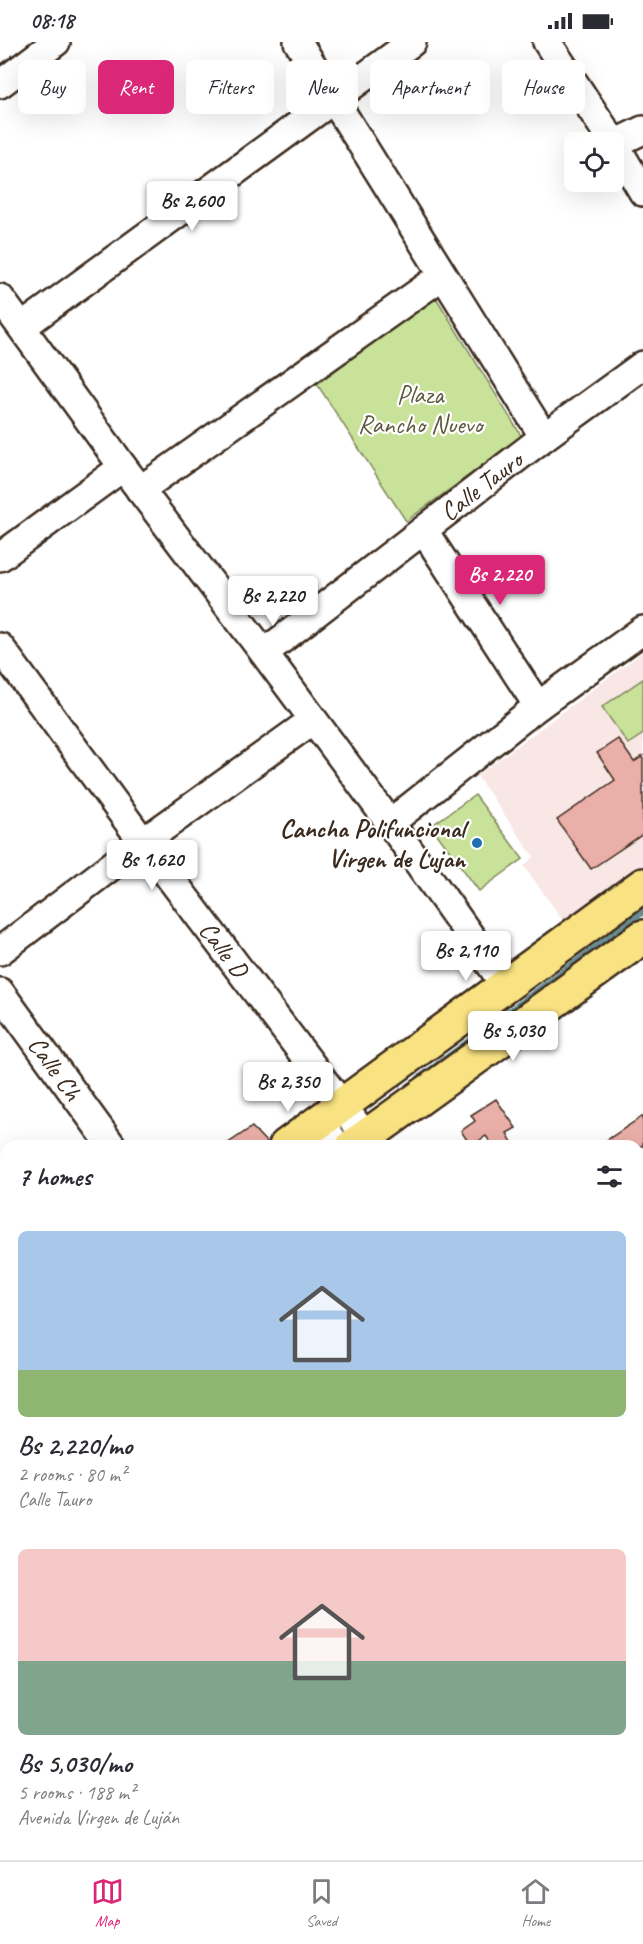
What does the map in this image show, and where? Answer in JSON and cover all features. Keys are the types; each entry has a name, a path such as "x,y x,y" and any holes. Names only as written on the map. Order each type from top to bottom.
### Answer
{"main road":[{"path":"348,1134 505,985 643,885"},
{"path":"317,1140 348,1134 643,937"}],"street":[{"path":"0,84 56,42"},
{"path":"298,42 309,60"},
{"path":"358,83 412,42"},
{"path":"547,42 607,132"},
{"path":"22,327 316,114"},
{"path":"344,114 544,437"},
{"path":"624,139 643,130"},
{"path":"624,160 643,192"},
{"path":"140,490 442,276"},
{"path":"0,298 140,490 390,823 505,985"},
{"name":"Calle Tauro","path":"264,653 544,437 643,365"},
{"path":"0,557 123,467"},
{"path":"424,531 538,706"},
{"path":"390,823 538,706 643,630"},
{"name":"Calle D","path":"0,647 143,842 348,1134"},
{"path":"0,951 143,842 313,720"},
{"name":"Calle Ch","path":"0,992 108,1140"}],"shaded area":[{"path":"643,652 643,873 567,926 524,866 534,857 477,776"}],"green space":[{"name":"Plaza Rancho Nuevo","path":"435,296 522,437 406,521 317,384"},
{"path":"643,679 643,734 628,744 602,707"},
{"name":"Cancha Polifuncional Virgen de Lujan","path":"475,795 523,859 479,891 431,826"}],"building":[{"path":"618,739 634,762 643,756 643,834 591,869 557,820 615,780 597,753"},
{"path":"496,1099 516,1128 507,1133 511,1140 489,1140 486,1136 480,1140 467,1140 461,1131 475,1121 471,1115"},
{"path":"643,1116 643,1140 607,1140"},
{"path":"252,1127 264,1140 233,1140"}],"waterway":[{"path":"419,1078 643,912"}],"place":[{"name":"Cancha Polifuncional Virgen de Lujan","path":"477,843"}]}
